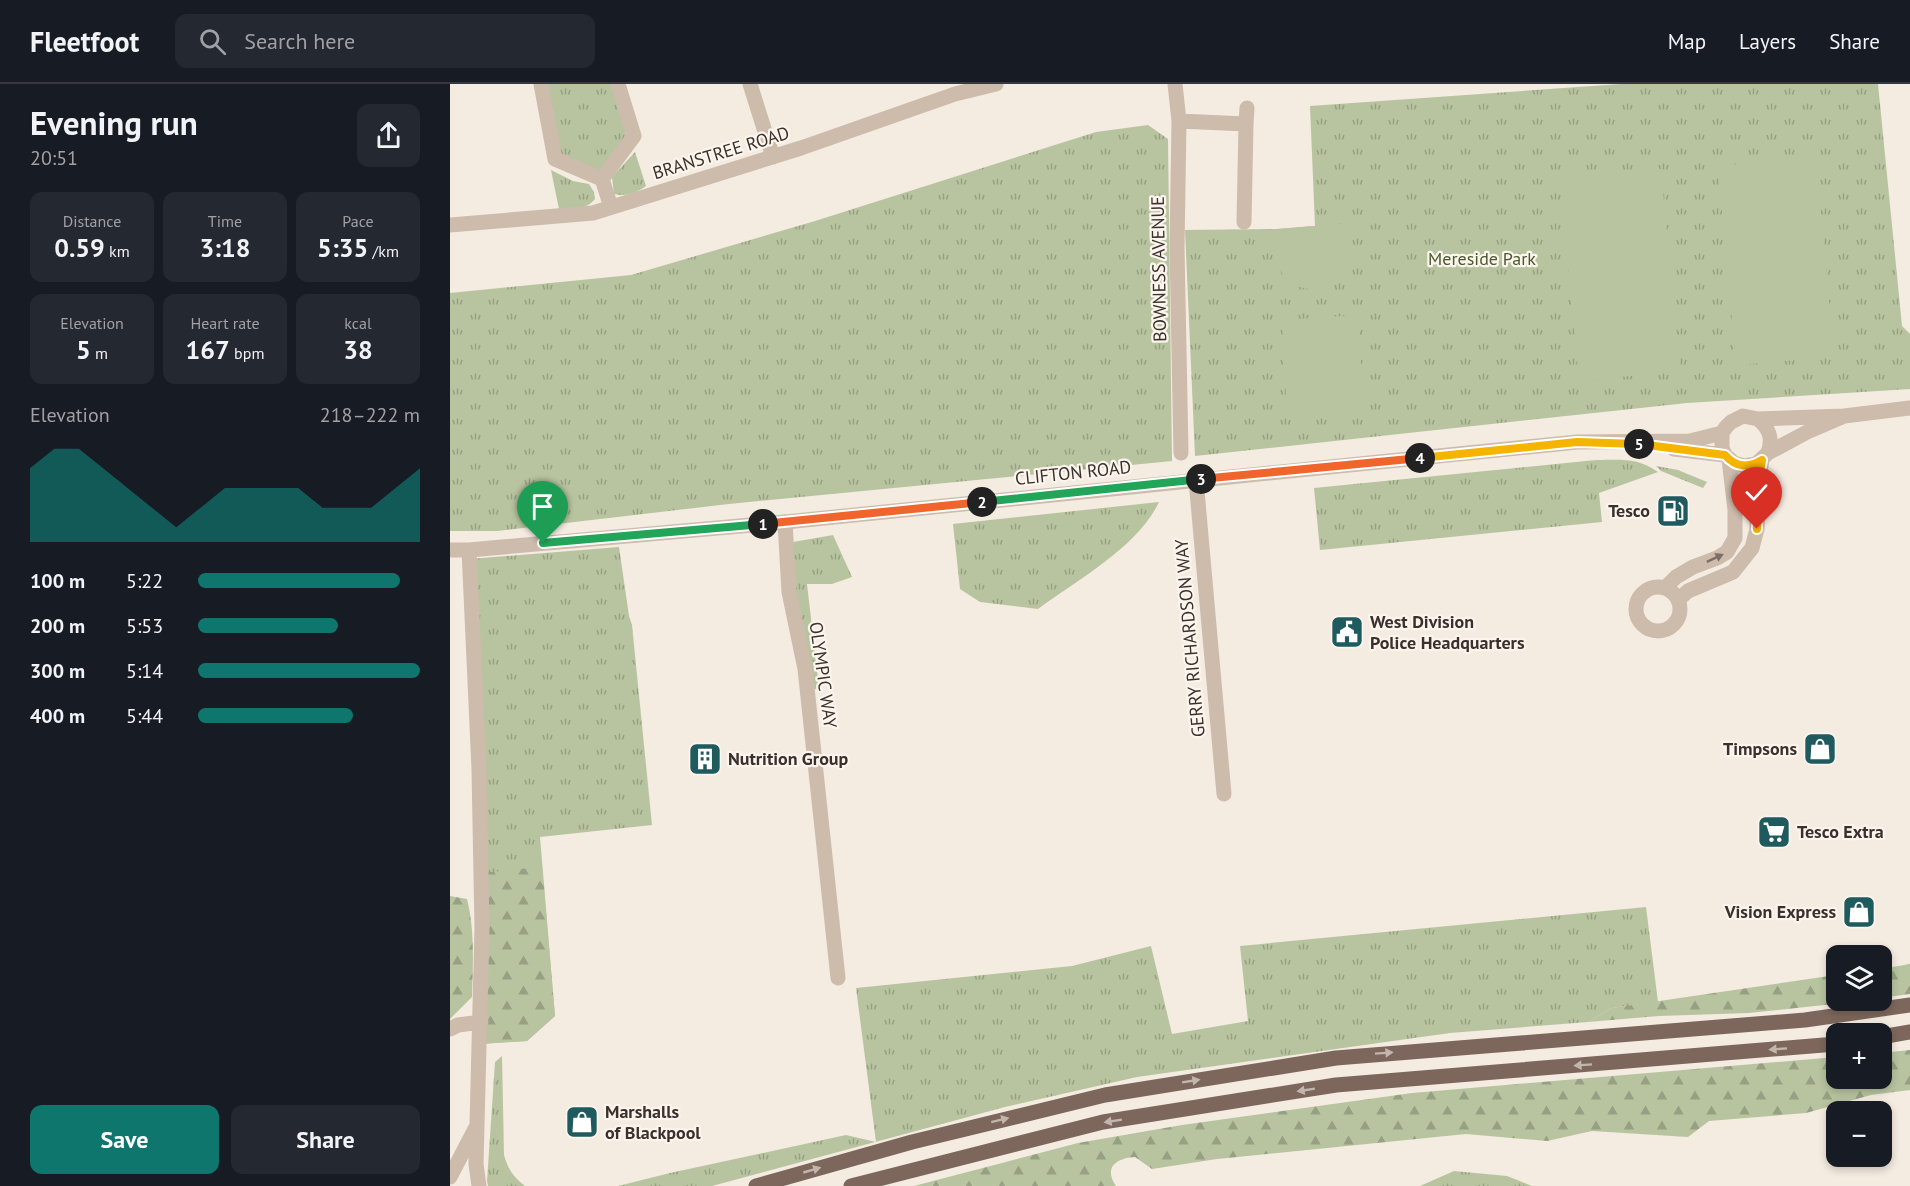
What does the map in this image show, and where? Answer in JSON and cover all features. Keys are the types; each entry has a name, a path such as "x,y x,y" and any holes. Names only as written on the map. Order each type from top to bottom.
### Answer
{"main road":[{"path":"756,1186 912,1142 1105,1095 1324,1060 1379,1053 1805,1020 1910,1005"},
{"path":"1892,1035 1910,1032"},
{"path":"851,1186 1103,1122 1336,1085 1826,1045"}],"street":[{"path":"541,84 555,159 602,179 611,207"},
{"path":"602,179 634,136 618,84"},
{"path":"750,84 773,157"},
{"name":"BRANSTREE ROAD","path":"450,225 593,213 773,157 955,94 996,84"},
{"name":"BOWNESS AVENUE","path":"1175,84 1179,121 1177,248 1181,453"},
{"path":"1244,222 1247,108"},
{"path":"1179,121 1246,124"},
{"name":"CLIFTON ROAD","path":"450,549 785,522 1577,442 1690,441 1722,433 1737,418 1844,416 1910,408"},
{"name":"CLIFTON ROAD","path":"1628,442 1727,457 1744,466 1756,464 1809,431 1844,416"},
{"path":"1678,600 1688,591 1733,572 1752,548 1757,529 1758,484 1771,438 1764,424 1758,419"},
{"path":"1665,588 1692,567 1727,552 1735,538 1735,510 1727,457 1722,448 1722,433"},
{"name":"GERRY RICHARDSON WAY","path":"1196,480 1224,794"},
{"name":"OLYMPIC WAY","path":"785,522 789,592 805,669 838,978"},
{"path":"469,549 479,791 483,969 476,1164 479,1186"},
{"path":"1657,587 1674,593 1678,600 1680,611 1673,625 1660,631 1644,626 1636,610 1641,595 1646,590 1657,587"},
{"path":"450,1029 458,1025 481,1022"},
{"path":"450,1178 478,1124"}],"green space":[{"path":"541,84 618,84 634,136 602,179 555,159"},
{"name":"Mereside Park","path":"1621,84 1878,84 1902,326 1910,334 1910,389 1687,403 1195,456 1185,230 1277,229 1315,226 1310,106"},
{"path":"1148,125 1168,139 1172,461 729,504 497,531 450,531 450,293 631,275 815,221 1096,132"},
{"path":"635,152 646,186 631,194 614,194 612,177"},
{"path":"1816,157 1834,357 1736,365 1718,166"},
{"path":"1661,169 1680,371 1579,381 1560,179"},
{"path":"551,170 573,181 589,184 595,199 583,207 559,209"},
{"path":"1350,223 1353,244 1352,259 1344,274 1337,281 1316,289 1306,288 1287,279 1280,270 1276,250 1277,229"},
{"path":"1358,315 1364,414 1287,418 1282,320"},
{"path":"1596,460 1635,462 1658,472 1599,493 1602,522 1320,550 1314,488"},
{"path":"1656,466 1678,470 1707,482 1703,488 1661,471"},
{"path":"1159,502 1137,534 1122,548 1038,609 980,602 960,589 953,524"},
{"path":"833,535 852,577 832,584 807,584 819,688 812,690 793,582 793,542"},
{"path":"619,547 632,625 652,825 540,837 555,1016 527,1041 480,1044 470,559"},
{"path":"542,867 555,1016 527,1041 480,1044 481,873"},
{"path":"450,896 467,899 473,960 472,997 450,1019"},
{"path":"1646,907 1658,1002 1612,1008 1588,1022 1450,1033 1137,1077 1005,1107 876,1142 856,988 1072,966 1151,946 1172,1034 1248,1021 1240,946"},
{"path":"1910,964 1910,994 1892,996 1892,967"},
{"path":"1826,976 1826,1005 1749,1013 1659,1016 1588,1022 1612,1008"},
{"path":"1910,1050 1910,1090 1871,1095 1849,1101 1826,1101 1826,1107 1806,1113 1709,1121 1688,1137 1592,1131 1547,1141 1466,1134 1217,1159 1152,1169 1135,1157 1128,1158 1118,1162 1112,1169 1112,1179 1116,1186 914,1186 1078,1143 1182,1125 1412,1093 1826,1058 1826,1089 1892,1089 1892,1052"},
{"path":"502,1056 504,1155 512,1172 525,1186 488,1186 487,1181 495,1062"},
{"path":"846,1135 876,1142 712,1186 618,1186"},
{"path":"1454,1171 1507,1176 1532,1186 1420,1186"}],"place":[{"name":"Tesco","path":"1673,511"},
{"name":"West Division Police Headquarters","path":"1347,632"},
{"name":"Timpsons","path":"1820,749"},
{"name":"Nutrition Group","path":"705,759"},
{"name":"Tesco Extra","path":"1774,832"},
{"name":"Vision Express","path":"1859,912"},
{"name":"Marshalls of Blackpool","path":"582,1122"}],"route":[{"path":"543,543 785,522 1577,442 1628,442 1725,455 1734,463 1744,466 1756,464 1762,460 1758,484 1757,529"}]}
